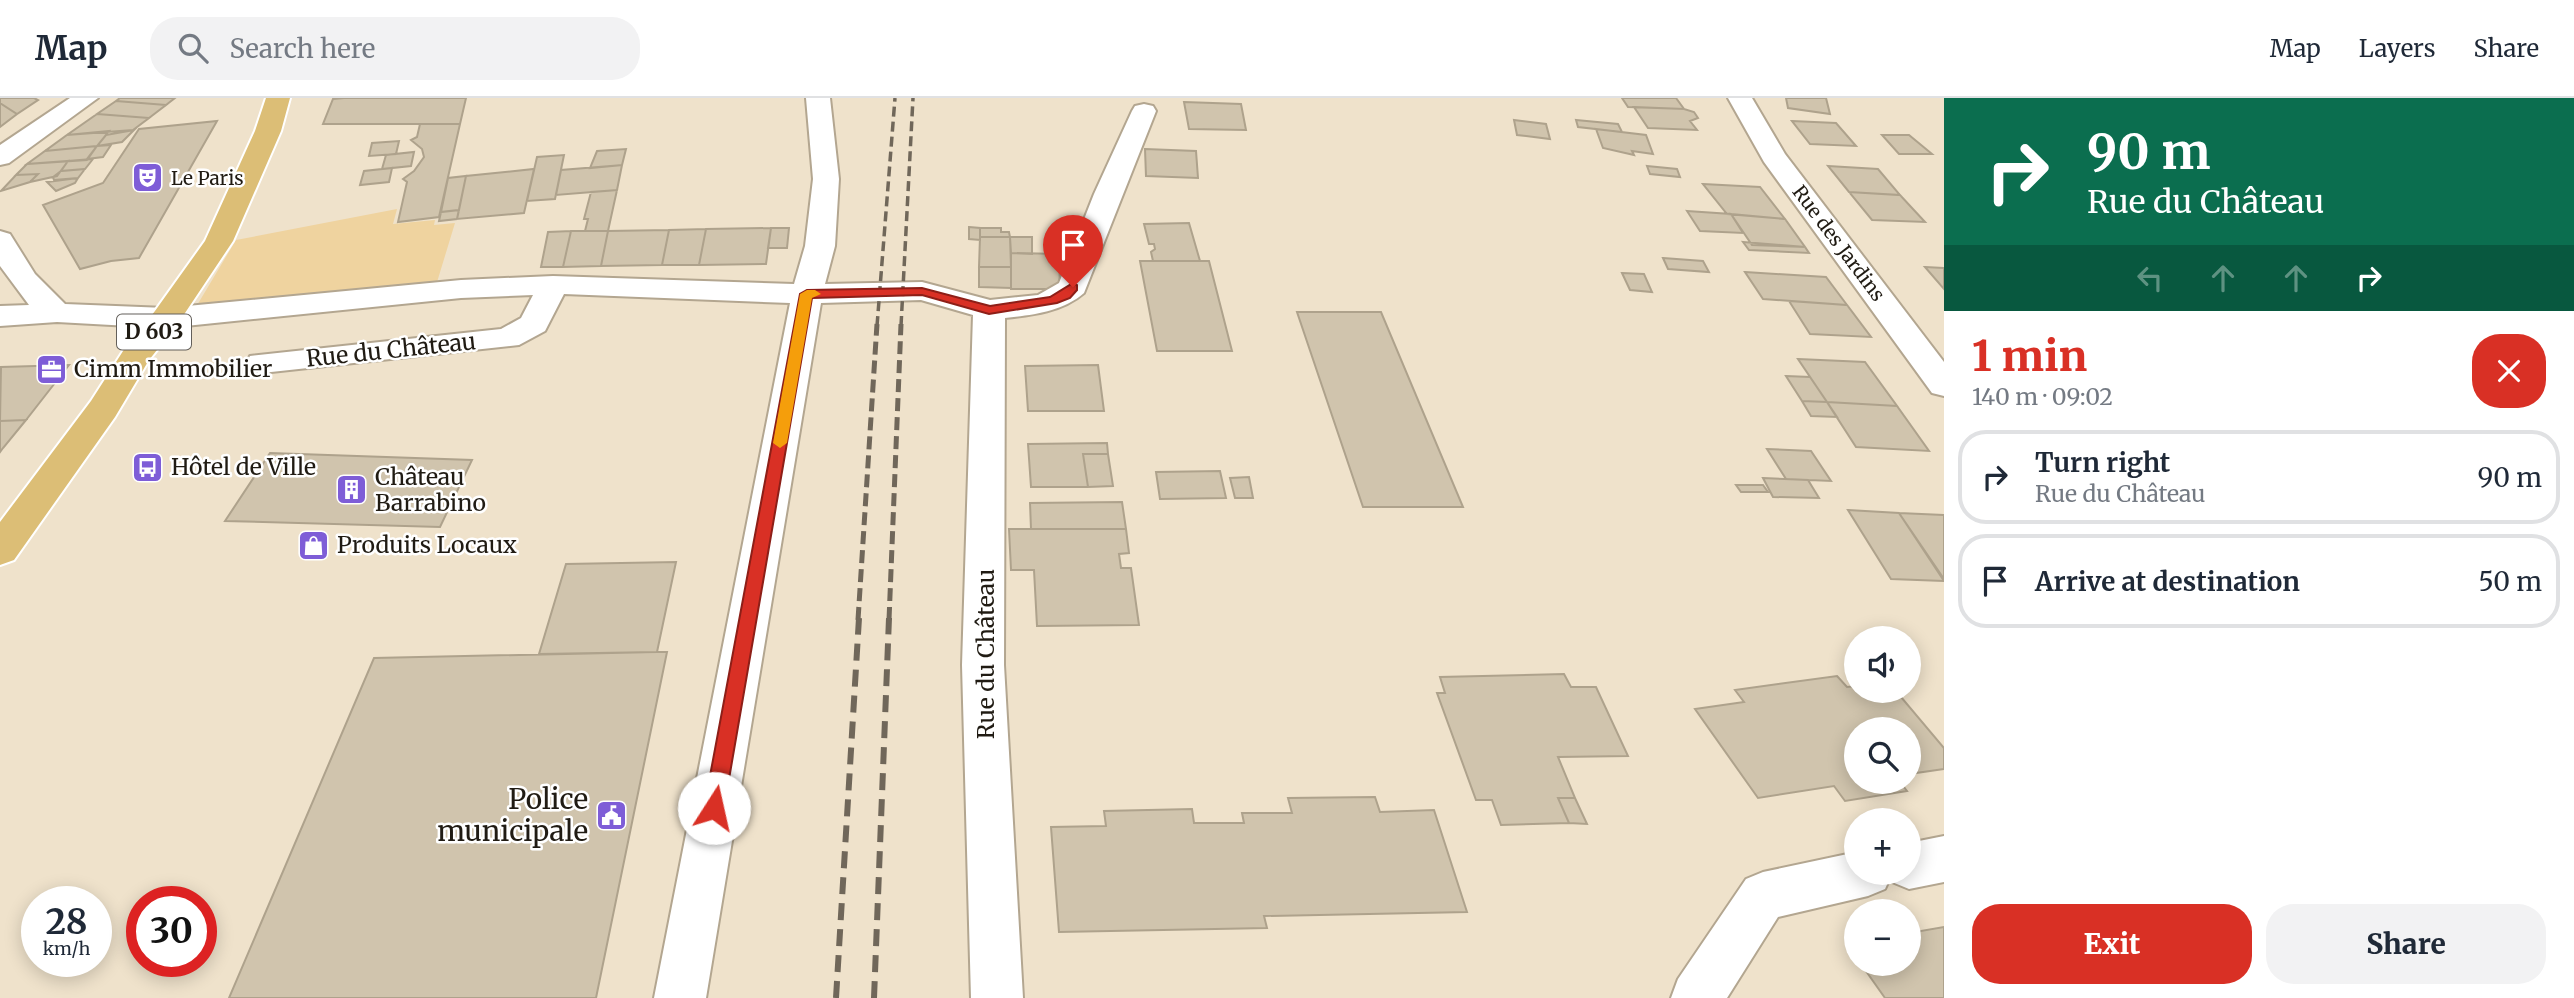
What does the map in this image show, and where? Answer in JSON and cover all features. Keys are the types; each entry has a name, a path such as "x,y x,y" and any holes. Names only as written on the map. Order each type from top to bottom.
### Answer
{"main road":[{"name":"D 603","path":"0,550 103,409 135,355 166,318 219,241 268,131 278,98"}],"street":[{"path":"0,157 86,98"},
{"path":"680,998 807,294 820,247 826,179 818,98"},
{"name":"Rue des Jardins","path":"1740,98 1773,156 1944,385"},
{"path":"0,316 57,313 166,318 290,308 461,289 553,285 807,294 922,291 989,310 1052,300 1065,295 1073,287 1108,194 1144,111"},
{"path":"0,240 16,271 46,305 57,313"},
{"name":"Rue du Château","path":"290,308 262,363 508,338 534,324 553,285"},
{"name":"Rue du Château","path":"989,310 983,665 997,998"},
{"path":"1921,864 1944,859"},
{"path":"1697,998 1763,896 1844,878"}],"shaded area":[{"path":"397,209 393,224 435,220 434,225 455,223 434,292 193,312 236,240"}],"building":[{"path":"0,98 38,100 17,114 0,103"},
{"path":"120,98 175,98 166,105 116,101"},
{"path":"466,98 460,124 323,124 333,99"},
{"path":"1622,98 1676,98 1684,109 1628,107"},
{"path":"1786,98 1826,98 1830,114 1788,108"},
{"path":"116,101 166,105 149,118 97,114"},
{"path":"1184,102 1241,104 1246,130 1189,129"},
{"path":"0,103 17,114 0,127"},
{"path":"1634,107 1684,109 1694,112 1698,118 1690,121 1697,130 1648,128"},
{"path":"97,114 149,118 133,130 67,135"},
{"path":"1514,120 1546,124 1550,139 1517,135"},
{"path":"1576,120 1618,124 1622,132 1578,127"},
{"path":"217,121 139,258 111,261 80,269 43,205 103,183 139,129"},
{"path":"1792,121 1836,123 1856,146 1810,144"},
{"path":"420,124 460,124 439,217 398,222 407,182 403,179 414,171 424,157 422,149 411,140 417,137"},
{"path":"1596,129 1646,135 1653,154 1632,151 1634,155 1603,148"},
{"path":"134,130 122,142 97,146 106,135"},
{"path":"109,131 97,146 45,151 67,135"},
{"path":"1882,135 1909,135 1932,154 1899,154"},
{"path":"399,141 396,154 369,156 372,143"},
{"path":"111,145 103,157 87,159 97,146"},
{"path":"97,146 87,160 27,164 45,151"},
{"path":"626,149 622,165 590,168 597,151"},
{"path":"1145,149 1196,151 1198,178 1146,176"},
{"path":"414,152 411,166 382,169 386,155"},
{"path":"564,155 555,199 527,201 537,157"},
{"path":"93,159 85,169 61,171 68,161"},
{"path":"68,161 57,176 30,182 38,174 16,175 27,164"},
{"path":"622,165 617,190 556,195 561,170"},
{"path":"1647,166 1677,169 1680,177 1650,174"},
{"path":"1828,166 1878,169 1900,195 1849,192"},
{"path":"392,168 389,182 360,185 364,171"},
{"path":"85,169 78,178 54,180 53,177 61,171"},
{"path":"534,169 524,213 457,219 466,176"},
{"path":"38,174 30,182 1,191 16,175"},
{"path":"466,176 459,210 441,212 448,178"},
{"path":"78,178 75,183 56,191 47,182"},
{"path":"1703,184 1760,187 1785,219 1727,214"},
{"path":"617,190 608,231 585,231 588,219 584,219 591,192"},
{"path":"1849,192 1900,195 1925,222 1872,220"},
{"path":"459,210 457,219 439,221 441,212"},
{"path":"1687,211 1731,214 1743,233 1700,231"},
{"path":"1731,214 1785,219 1805,247 1752,245"},
{"path":"1189,223 1200,261 1153,261 1151,252 1155,249 1154,244 1149,244 1144,224"},
{"path":"969,227 980,228 980,240 969,239"},
{"path":"771,228 789,228 787,248 768,248"},
{"path":"771,228 766,264 699,265 706,229"},
{"path":"980,228 1001,228 1001,232 1009,232 1010,237 980,237"},
{"path":"706,229 699,265 662,265 669,230"},
{"path":"669,230 662,265 601,266 608,231"},
{"path":"571,231 608,231 601,266 563,267"},
{"path":"571,231 563,267 541,267 548,232"},
{"path":"980,237 1010,237 1011,267 979,267"},
{"path":"1010,237 1032,237 1032,254 1011,253"},
{"path":"1743,242 1805,247 1809,253 1749,250"},
{"path":"1059,247 1075,247 1071,260 1059,260"},
{"path":"1011,253 1059,254 1060,289 1011,289"},
{"path":"1663,258 1703,261 1709,272 1668,269"},
{"path":"1140,261 1209,261 1232,351 1157,351"},
{"path":"979,267 1011,267 1011,288 979,287"},
{"path":"1925,267 1944,268 1944,289"},
{"path":"1745,272 1826,277 1847,305 1763,299"},
{"path":"1622,273 1644,274 1652,292 1630,290"},
{"path":"1789,301 1847,305 1871,337 1810,334"},
{"path":"1297,312 1381,312 1463,507 1363,507"},
{"path":"1798,359 1865,362 1897,406 1827,402"},
{"path":"69,365 26,420 0,421 1,367"},
{"path":"1098,365 1104,411 1028,411 1025,366"},
{"path":"1786,376 1810,377 1827,402 1802,401"},
{"path":"1802,401 1827,402 1837,417 1811,416"},
{"path":"1827,402 1897,406 1929,451 1856,447"},
{"path":"26,420 3,448 0,452 0,421"},
{"path":"1107,443 1108,454 1083,454 1088,487 1031,487 1028,444"},
{"path":"1767,449 1811,451 1831,481 1786,479"},
{"name":"Château Barrabino","path":"270,453 472,460 440,527 225,521"},
{"path":"1083,454 1108,454 1113,486 1088,487"},
{"path":"1220,471 1226,498 1160,499 1156,472"},
{"path":"1249,477 1253,498 1235,498 1230,478"},
{"path":"1763,478 1808,480 1819,498 1773,497"},
{"path":"1736,485 1763,485 1768,492 1741,492"},
{"path":"1122,502 1126,529 1031,529 1030,503"},
{"path":"1848,510 1899,513 1944,581 1891,579"},
{"path":"1899,513 1944,515 1944,579"},
{"path":"1009,529 1126,529 1129,553 1119,554 1121,568 1131,568 1139,625 1037,626 1034,570 1011,570"},
{"path":"676,562 657,652 539,654 566,564"},
{"path":"667,652 596,998 229,998 374,658"},
{"path":"1564,674 1571,687 1596,687 1628,756 1558,757 1575,798 1558,798 1569,823 1501,825 1492,800 1476,800 1437,693 1445,693 1440,677"},
{"path":"1837,676 1844,684 1844,703 1906,703 1918,717 1844,717 1844,794 1888,794 1845,801 1834,786 1758,798 1695,709 1744,702 1735,690"},
{"path":"1921,721 1944,748 1944,769 1921,772"},
{"path":"1375,797 1380,812 1434,810 1467,912 1264,916 1267,928 1059,932 1051,827 1106,826 1104,811 1192,809 1194,823 1244,823 1242,813 1292,813 1288,798"},
{"path":"1558,798 1575,798 1587,824 1569,823"},
{"path":"1944,927 1944,998 1885,998 1869,976 1921,976 1921,931"}],"railway":[{"path":"877,326 895,98"},
{"path":"901,326 913,98"},
{"path":"858,620 877,324"},
{"path":"889,620 901,324"},
{"path":"836,998 859,618"},
{"path":"874,998 889,618"}],"slow traffic":[{"path":"780,443 807,294 815,294"}],"place":[{"name":"Le Paris","path":"148,178"},
{"name":"Cimm Immobilier","path":"51,369"},
{"name":"Hôtel de Ville","path":"148,467"},
{"name":"Château Barrabino","path":"352,490"},
{"name":"Produits Locaux","path":"314,545"},
{"name":"Police municipale","path":"611,815"}],"route":[{"path":"714,808 807,294 922,291 989,310 1052,300 1065,295 1073,287"}]}
